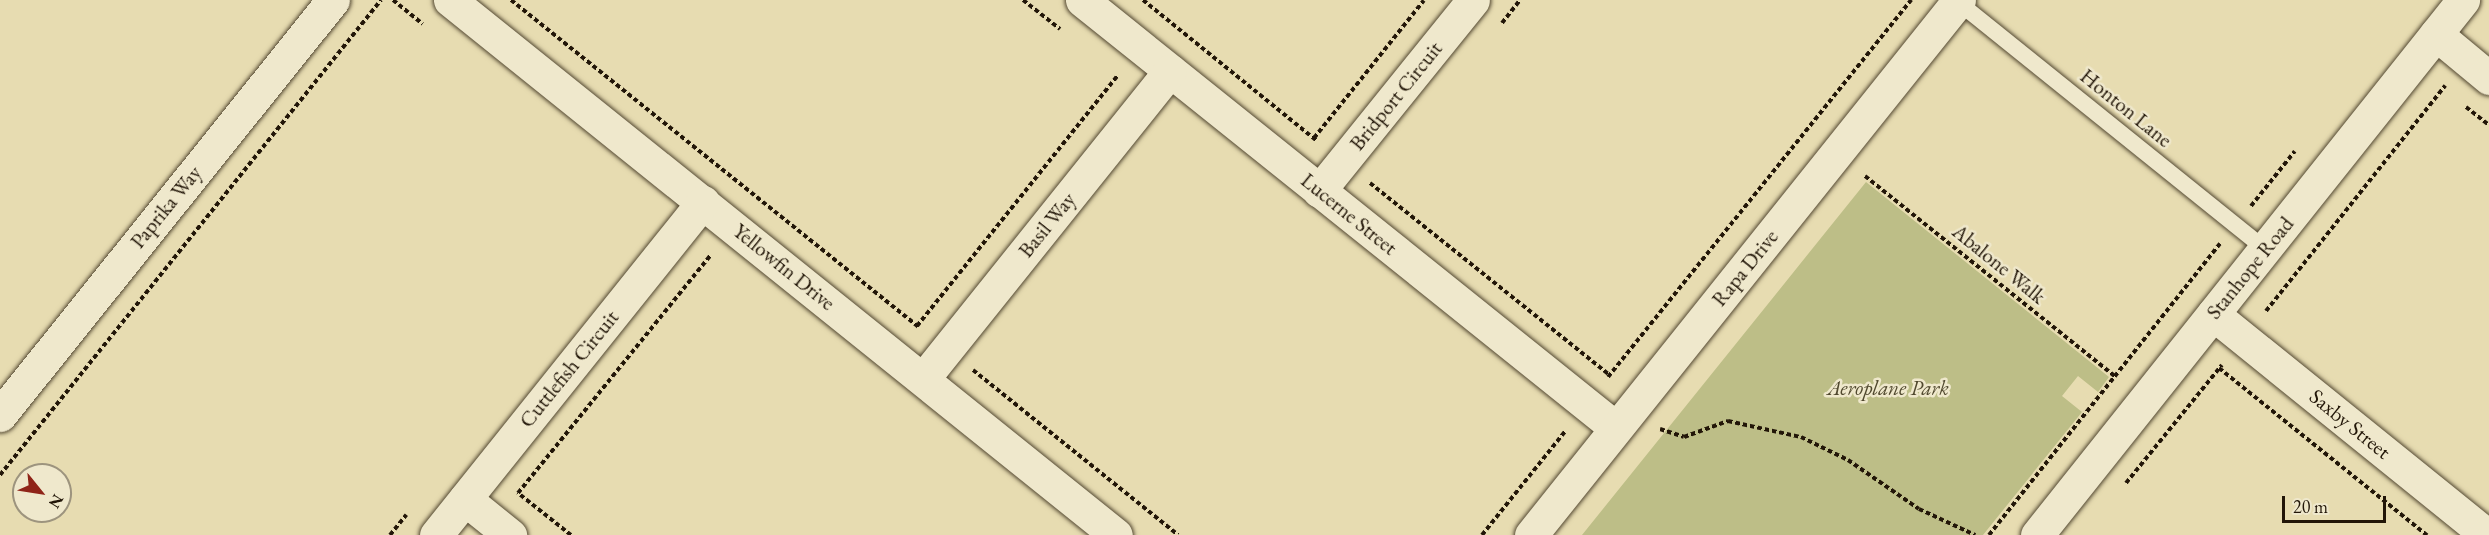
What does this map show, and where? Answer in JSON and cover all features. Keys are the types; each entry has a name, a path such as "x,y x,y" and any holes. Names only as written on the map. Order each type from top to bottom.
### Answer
{"street":[{"name":"Paprika Way","path":"0,415 333,0"},
{"name":"Yellowfin Drive","path":"450,0 1116,535"},
{"name":"Lucerne Street","path":"1082,0 1586,404 1625,417"},
{"name":"Bridport Circuit","path":"1319,191 1473,0"},
{"name":"Stanhope Road","path":"2037,535 2463,0"},
{"name":"Rapa Drive","path":"1531,535 1958,1"},
{"path":"2436,34 2477,68"},
{"name":"Basil Way","path":"923,379 1170,71"},
{"name":"Cuttlefish Circuit","path":"436,535 703,202"},
{"name":"Saxby Street","path":"2213,314 2487,535"},
{"path":"465,499 510,535"}],"lane":[{"name":"Honton Lane","path":"1958,1 2265,249"}],"path":[{"path":"0,475 381,0"},
{"path":"393,0 430,30"},
{"path":"511,0 1178,535"},
{"path":"1143,0 1610,375"},
{"path":"1314,138 1424,0"},
{"path":"1911,0 1604,381 1625,417 1676,436 1728,421 1800,437 1975,535"},
{"path":"2121,489 2242,337 2477,68"},
{"path":"917,326 1117,76"},
{"path":"1989,535 2301,144"},
{"name":"Abalone Walk","path":"1864,176 2115,376"},
{"path":"571,535 518,493 710,255 719,262"},
{"path":"2265,310 2274,317"},
{"path":"2219,368 2427,535"},
{"path":"1482,535 1586,404"},
{"path":"390,535 412,507"}],"green space":[{"name":"Aeroplane Park","path":"1866,182 2109,377 2098,392 2078,376 2062,396 2082,412 1983,535 1582,535"}]}
